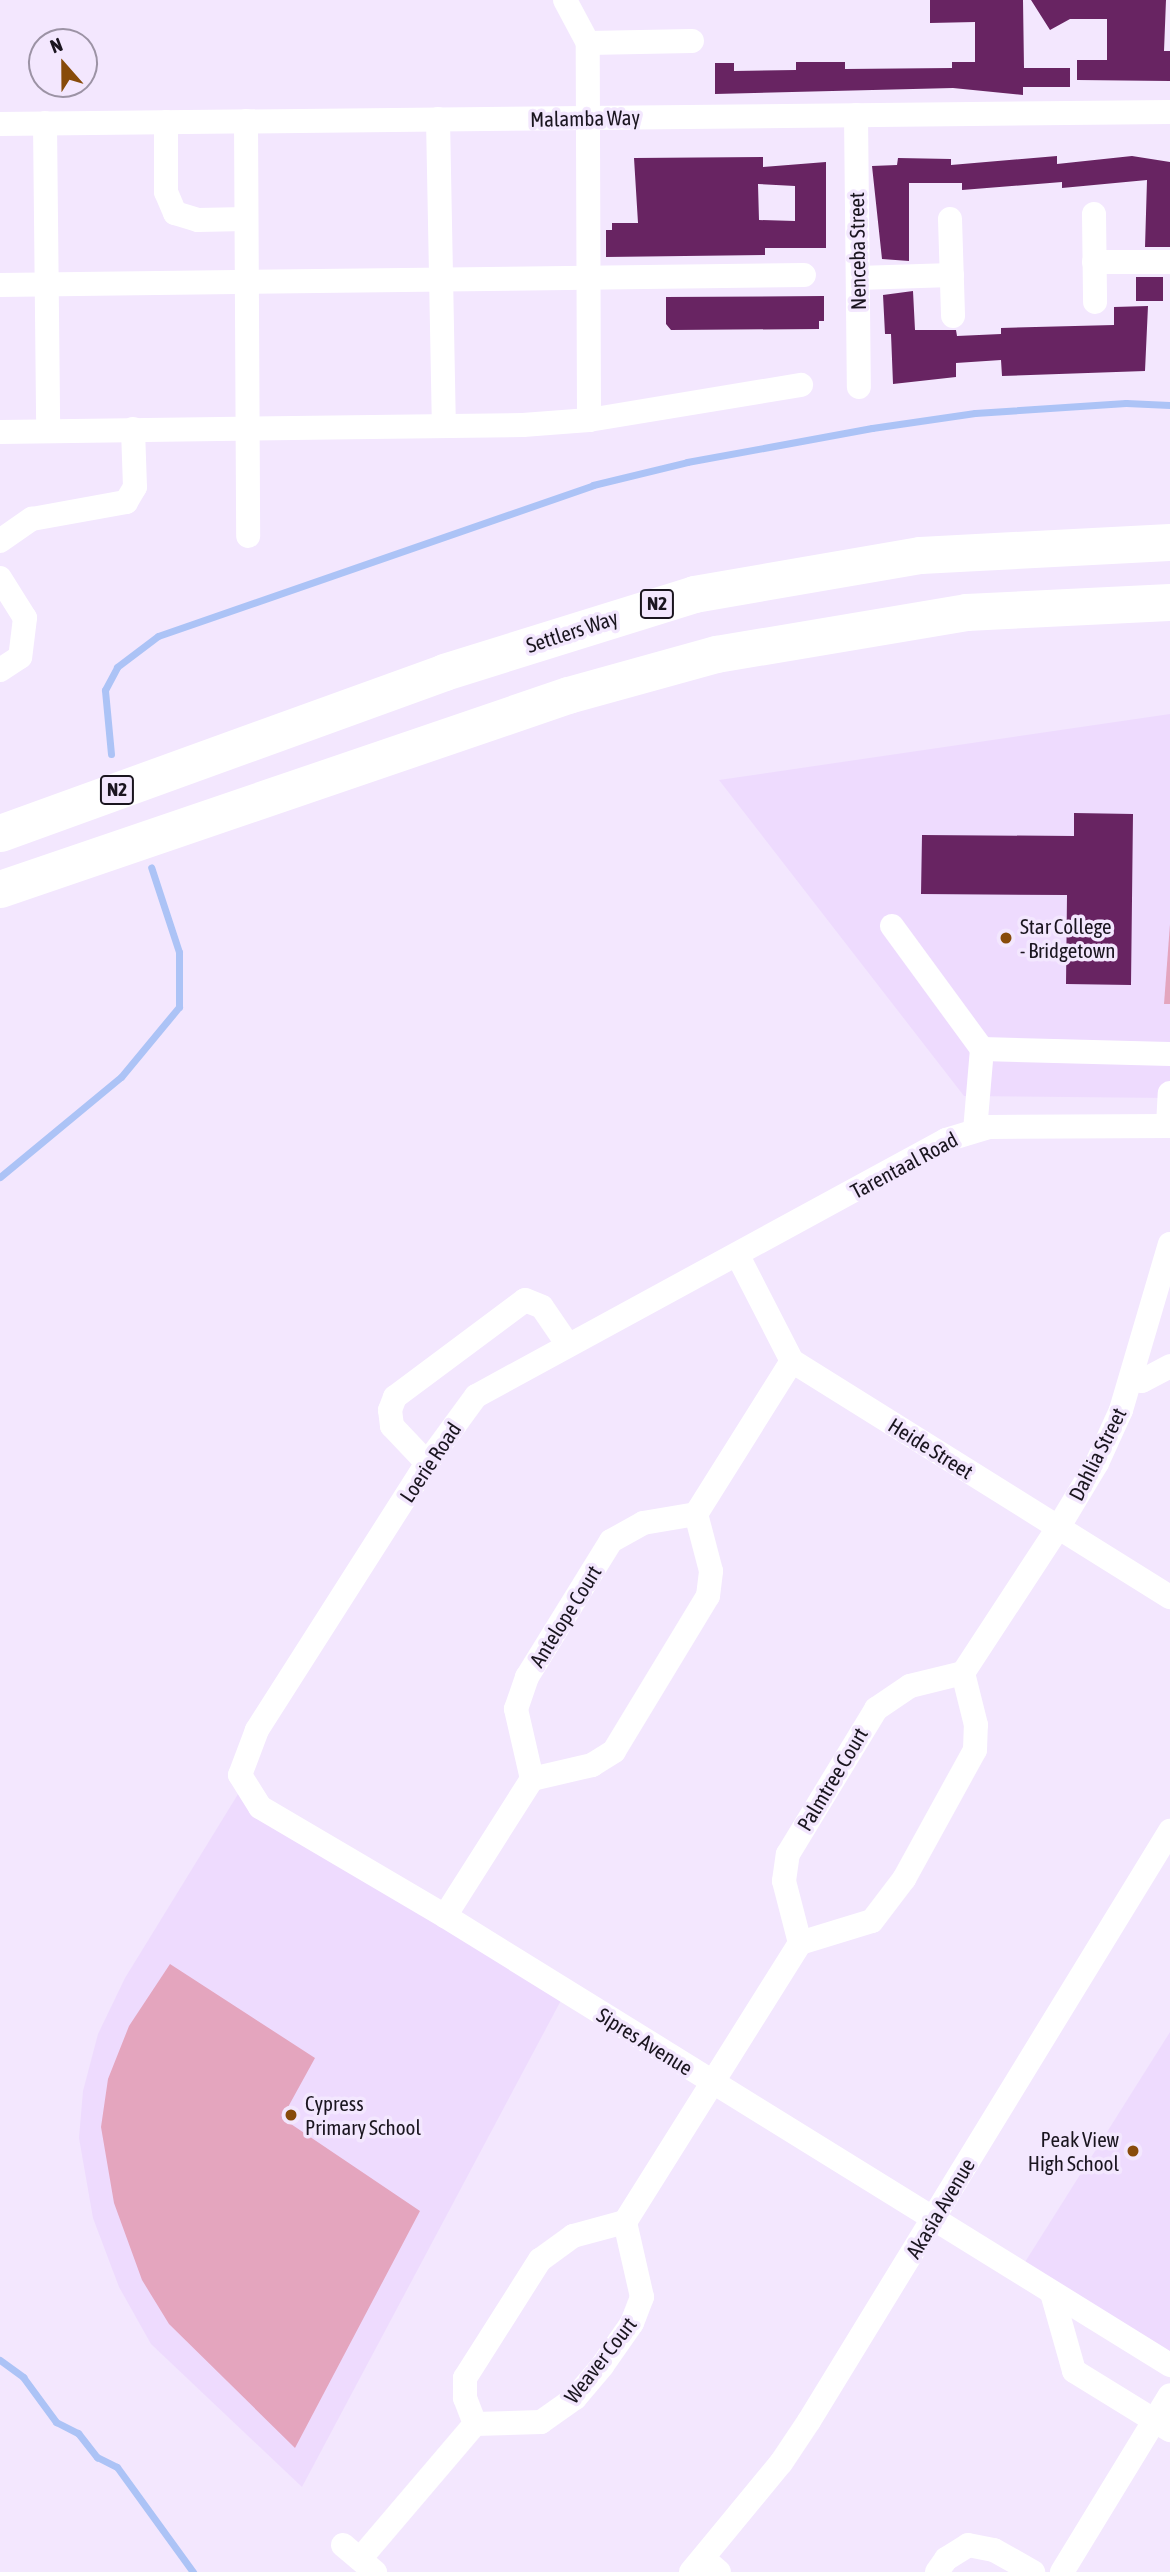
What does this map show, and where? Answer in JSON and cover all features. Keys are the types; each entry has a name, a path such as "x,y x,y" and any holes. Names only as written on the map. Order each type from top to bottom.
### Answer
{"highway":[{"name":"Settlers Way","path":"0,833 469,664 694,594 920,555 1170,542"},
{"path":"0,889 568,695 728,651 966,612 1170,602"},
{"path":"0,813 56,813"}],"street":[{"path":"565,0 588,43 589,420"},
{"path":"588,43 692,41"},
{"name":"Malamba Way","path":"0,124 1170,112"},
{"name":"Nenceba Street","path":"856,115 859,387"},
{"path":"438,119 444,425"},
{"path":"246,121 248,536"},
{"path":"166,122 166,192 175,214 198,220 246,219"},
{"path":"45,123 48,431"},
{"path":"1094,214 1096,302"},
{"path":"950,219 953,316"},
{"path":"1094,262 1170,262"},
{"path":"0,285 804,275"},
{"path":"858,278 952,275"},
{"path":"0,432 589,420 801,385"},
{"path":"0,541 32,519 126,502 135,487 132,429"},
{"path":"0,578 25,618 20,657 0,670"},
{"path":"892,926 982,1049 975,1130"},
{"path":"982,1049 1170,1054"},
{"path":"1169,1126 1170,1093"},
{"name":"Tarentaal Road","path":"737,1256 946,1140 975,1130 1169,1126"},
{"name":"Dahlia Street","path":"1058,1528 1102,1453 1131,1378 1169,1255"},
{"path":"445,1916 532,1779 592,1765 614,1751 708,1596 711,1571 696,1514 792,1361 737,1256"},
{"name":"Loerie Road","path":"243,1786 240,1775 257,1730 427,1463 476,1396 737,1256"},
{"path":"427,1463 392,1426 390,1410 395,1397 524,1300 542,1307 568,1345"},
{"name":"Heide Street","path":"792,1361 1170,1597"},
{"path":"1131,1378 1142,1381 1170,1366"},
{"name":"Antelope Court","path":"532,1779 516,1709 527,1678 611,1541 643,1523 696,1514"},
{"path":"359,2559 475,2424 465,2398 465,2378 540,2260 573,2236 625,2222 800,1942 872,1921 904,1879 975,1751 976,1725 963,1673 1058,1528"},
{"name":"Palmtree Court","path":"800,1942 783,1881 784,1867 798,1834 885,1699 910,1686 963,1673"},
{"name":"Sipres Avenue","path":"243,1786 260,1807 445,1916 933,2221 1020,2270 1052,2293 1170,2365"},
{"name":"Akasia Avenue","path":"704,2567 781,2463 933,2221 1170,1831"},
{"name":"Weaver Court","path":"475,2424 541,2422 575,2398 602,2365 632,2323 642,2297 625,2222"},
{"path":"1052,2293 1074,2371 1162,2425"},
{"path":"1062,2572 1162,2425 1170,2395"},
{"path":"937,2572 946,2559 968,2545 994,2550 1033,2572"}],"shaded area":[{"name":"Star College - Bridgetown","path":"1170,714 1170,1098 964,1096 719,780"},
{"path":"1170,924 1170,1004 1164,1004"},
{"name":"Cypress Primary School","path":"243,1786 566,1991 302,2487 151,2344 119,2287 93,2218 79,2138 83,2091 98,2034 125,1978"},
{"path":"170,1964 315,2058 282,2118 420,2211 295,2448 169,2324 142,2280 114,2203 101,2127 108,2079 129,2026"},
{"name":"Peak View High School","path":"1170,2032 1170,2365 1020,2270"}],"building":[{"path":"930,0 1023,0 1024,68 1070,68 1070,87 1023,87 1023,95 953,88 715,94 715,63 734,63 734,71 796,70 796,62 845,62 845,69 952,68 952,62 975,62 975,22 930,23"},
{"path":"1031,0 1166,0 1164,51 1170,51 1170,81 1077,80 1077,60 1107,60 1107,19 1070,19 1050,30"},
{"path":"1057,156 1057,164 1132,156 1170,162 1170,247 1145,247 1147,180 1062,188 1062,182 962,190 962,183 909,183 909,261 882,259 872,166 897,165 898,158 951,159 951,165"},
{"path":"763,157 763,167 826,162 826,248 765,248 765,255 606,257 606,230 612,230 612,223 638,223 634,158","holes":["758,184 795,186 795,221 759,220"]},
{"path":"1136,277 1163,277 1163,301 1136,301"},
{"path":"913,291 915,330 956,330 957,336 1001,334 1001,328 1114,325 1114,307 1148,306 1145,371 1002,376 1001,360 956,363 956,377 893,384 891,334 885,334 883,295"},
{"path":"824,296 824,321 819,321 819,329 671,330 666,324 666,297"},
{"path":"1074,813 1133,814 1131,985 1066,984 1067,895 921,894 922,835 1074,836"}],"waterway":[{"path":"111,754 105,690 117,667 158,636 593,485 687,462 872,428 975,413 1126,403 1170,405"},
{"path":"0,1177 121,1077 179,1007 179,952 151,867"},
{"path":"0,2360 23,2377 56,2422 78,2433 97,2457 117,2467 193,2572"}],"place":[{"name":"Star College - Bridgetown","path":"1006,938"},
{"name":"Cypress Primary School","path":"291,2115"},
{"name":"Peak View High School","path":"1133,2151"}]}
